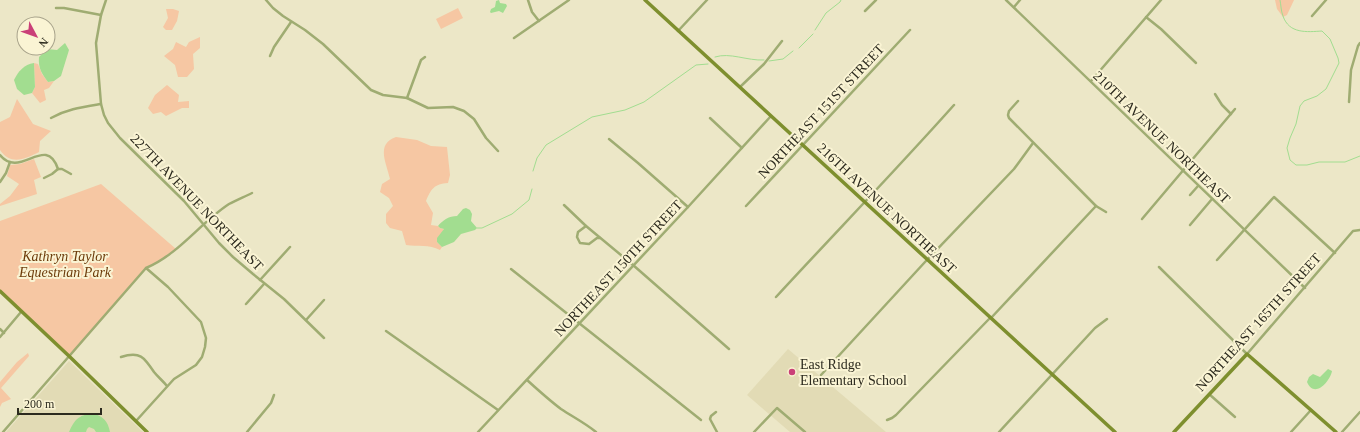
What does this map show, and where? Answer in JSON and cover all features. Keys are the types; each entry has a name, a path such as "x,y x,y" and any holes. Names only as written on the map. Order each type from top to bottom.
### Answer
{"street":[{"name":"227TH AVENUE NORTHEAST","path":"106,0 101,15 96,43 101,104 104,115 113,130 184,200 203,224 233,257 284,299 324,338"},
{"path":"266,0 273,8 291,22 305,30 323,44 371,90 383,95 407,98 428,108 435,109 446,107 459,109 469,114 478,124 486,138 498,151"},
{"path":"528,0 532,12 539,21"},
{"path":"514,38 569,0"},
{"name":"216TH AVENUE NORTHEAST","path":"645,0 1115,432"},
{"path":"678,31 707,0"},
{"path":"865,11 876,0"},
{"name":"210TH AVENUE NORTHEAST","path":"1006,0 1305,288"},
{"path":"1014,7 1020,0"},
{"path":"1090,81 1161,0"},
{"path":"1312,16 1326,0"},
{"path":"56,8 64,8 101,15"},
{"path":"1146,17 1161,29 1196,63"},
{"path":"270,56 274,47 291,22"},
{"name":"NORTHEAST 151ST STREET","path":"746,206 910,30"},
{"path":"740,87 764,64 782,41"},
{"path":"1349,102 1351,70 1360,43"},
{"path":"407,98 421,60 424,57"},
{"path":"1215,94 1222,106 1231,114"},
{"path":"1018,101 1009,111 1008,115 1096,206 1106,212"},
{"path":"51,118 62,112 75,108 101,104"},
{"path":"776,298 861,205 899,167 954,105"},
{"path":"1142,219 1235,109"},
{"name":"NORTHEAST 150TH STREET","path":"478,432 771,116"},
{"path":"710,118 742,148"},
{"path":"609,139 688,207"},
{"path":"821,375 1014,169 1034,143"},
{"path":"0,154 4,160 10,162 24,162 38,155 46,154 52,158 58,169"},
{"path":"0,182 6,173 10,162"},
{"path":"44,178 58,169 62,169 71,174"},
{"path":"1190,194 1198,186"},
{"path":"3,432 70,357 146,268 167,257 203,224 230,204 252,194"},
{"path":"1217,260 1274,197 1335,253"},
{"path":"1190,225 1212,199"},
{"path":"564,205 586,226 729,349"},
{"path":"887,420 896,415 991,318 1096,206"},
{"path":"586,226 578,232 576,237 580,243 589,244 596,238 601,238"},
{"name":"NORTHEAST 165TH STREET","path":"1174,432 1247,354 1353,231 1360,230"},
{"path":"260,280 290,247"},
{"path":"1158,267 1247,354 1336,432"},
{"path":"136,421 167,386 179,375 196,365 202,357 205,347 204,330 196,315 146,268"},
{"path":"511,269 700,420"},
{"path":"246,304 264,284"},
{"path":"0,291 147,432"},
{"path":"306,320 324,300"},
{"path":"0,337 21,312"},
{"path":"998,432 1095,328 1107,319"},
{"path":"0,329 4,332"},
{"path":"386,331 498,410"},
{"path":"121,356 129,354 143,357 167,386"},
{"path":"527,380 549,400 596,432"},
{"path":"1209,394 1235,417"},
{"path":"247,432 271,403 274,396"},
{"path":"754,432 777,408 805,432"},
{"path":"1291,432 1311,410"},
{"path":"716,412 710,419 717,432"},
{"path":"1342,432 1360,412"}],"shaded area":[{"path":"499,0 500,3 506,4 507,6 503,13 499,11 491,13 491,9 495,7 496,1"},
{"path":"65,43 69,50 61,76 54,81 48,82 41,71 39,57 56,56 57,50"},
{"path":"34,63 35,87 32,93 24,95 17,89 14,80 22,69 27,65"},
{"path":"466,208 470,210 472,214 471,221 477,228 461,234 454,242 442,247 437,242 437,238 444,229 438,226 446,219 457,216 463,209"},
{"name":"East Ridge Elementary School","path":"788,349 886,432 790,432 747,395"},
{"path":"69,361 143,432 6,432"},
{"path":"1328,369 1332,371 1325,384 1317,389 1310,387 1307,382 1309,377 1313,374 1320,377"},
{"path":"92,413 104,420 108,425 110,432 96,432 94,429 89,427 86,432 69,432 73,424 78,419 83,415"}],"green space":[{"path":"1275,0 1294,0 1287,15 1283,17 1277,9"},
{"path":"458,8 463,18 441,29 436,19"},
{"path":"166,9 179,11 177,21 172,30 166,30 163,27 168,18"},
{"path":"200,37 200,48 193,54 194,69 187,77 178,77 175,65 164,56 173,49 176,42 186,47 189,42"},
{"path":"34,63 38,64 42,74 48,82 54,81 49,88 44,90 46,100 40,103 32,93 35,87"},
{"path":"167,85 179,95 178,102 189,101 189,108 182,108 166,116 161,112 153,114 148,108 155,95"},
{"path":"17,99 33,124 51,131 40,141 39,152 23,159 13,160 4,155 0,150 0,122 10,117"},
{"path":"396,137 417,140 431,146 447,147 450,175 448,183 436,186 426,201 433,213 431,225 444,229 437,242 442,247 440,250 428,246 406,245 402,231 390,228 386,223 386,214 393,206 389,198 380,192 382,184 390,179 385,161 384,149 390,140"},
{"path":"34,159 41,177 34,180 37,194 0,206 0,204 10,196 19,184 7,176 10,165 20,164"},
{"name":"Kathryn Taylor Equestrian Park","path":"101,184 176,249 167,257 146,268 70,357 0,291 0,221"},
{"path":"28,353 29,356 1,388 11,399 2,403 0,407 0,382 17,362"}],"waterway":[{"path":"815,30 826,13 841,0"},
{"path":"1280,0 1281,10 1286,22 1294,29 1299,31 1322,31 1330,39 1339,63 1326,89 1317,96 1304,101 1300,106 1296,124 1287,148 1290,160 1296,165 1307,165 1319,162 1345,162 1360,156"},
{"path":"799,48 813,34"},
{"path":"769,61 783,59 793,51"},
{"path":"715,57 733,56 764,60"},
{"path":"533,171 537,158 546,145 592,117 625,110 644,102 696,65 708,64"},
{"path":"477,228 482,228 512,214 529,200 532,189"}],"place":[{"name":"East Ridge Elementary School","path":"792,372"}]}
